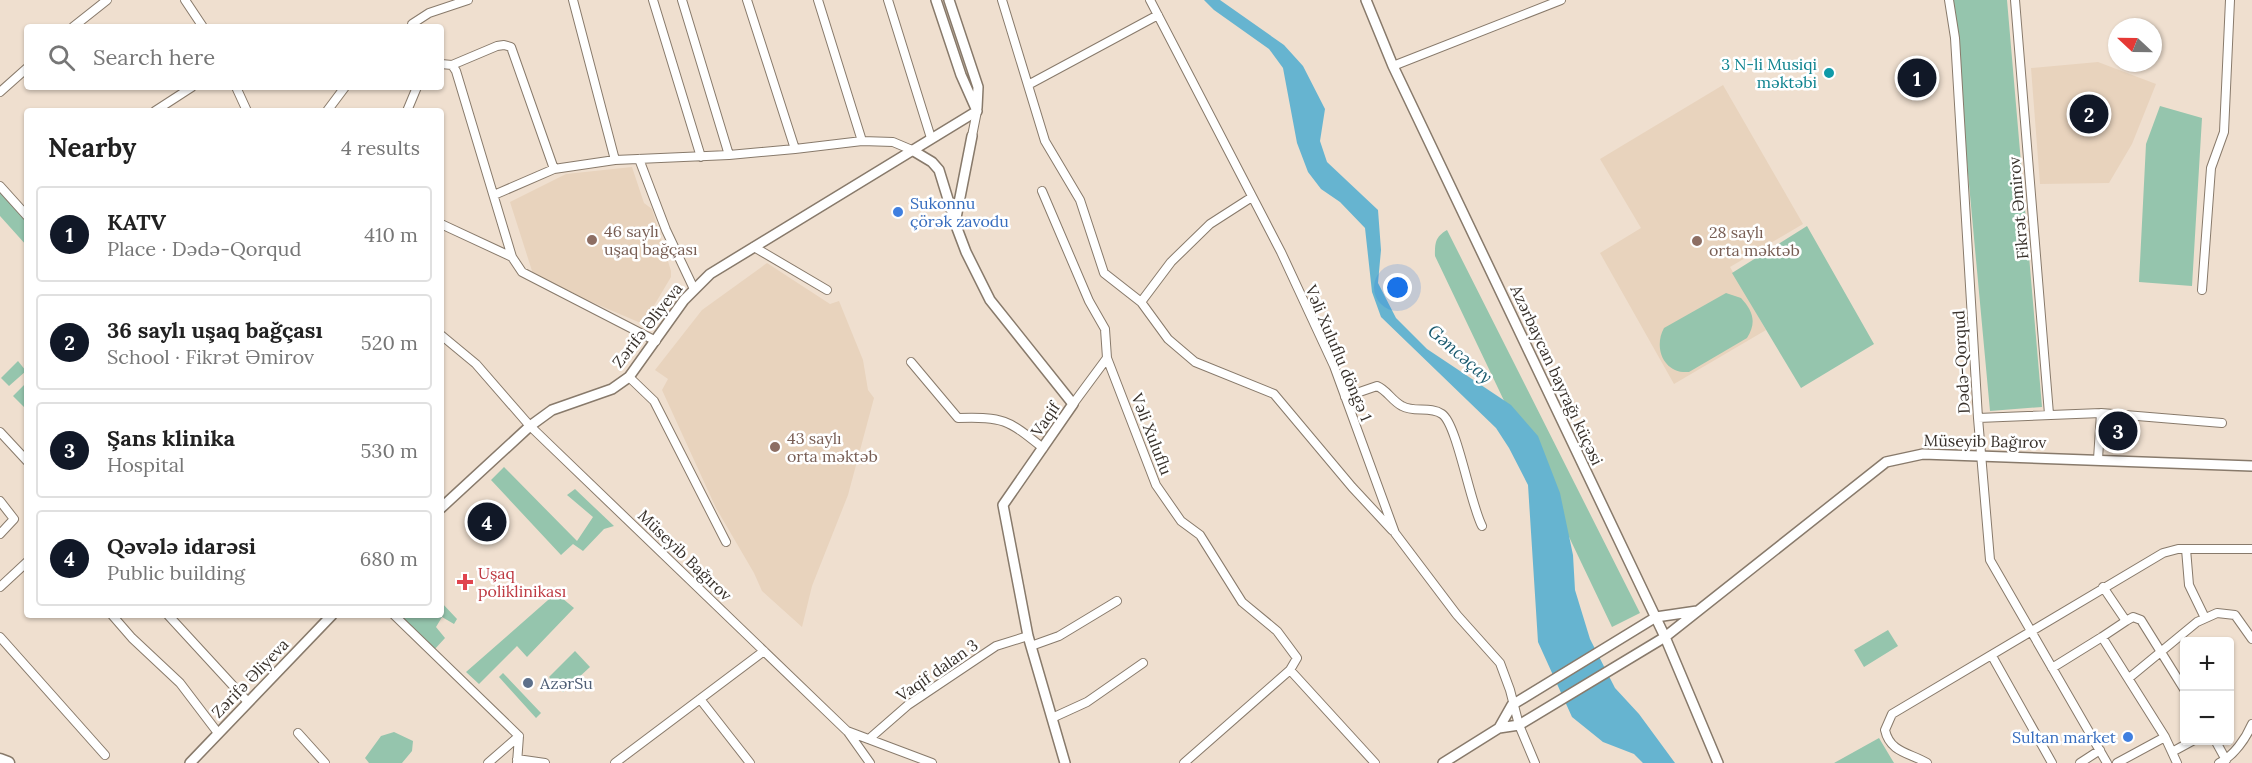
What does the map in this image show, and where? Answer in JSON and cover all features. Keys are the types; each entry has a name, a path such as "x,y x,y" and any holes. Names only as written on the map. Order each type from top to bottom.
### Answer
{"main road":[{"path":"0,760 8,763"}],"street":[{"path":"77,24 107,0"},
{"path":"185,0 200,24"},
{"path":"412,24 429,13 468,0"},
{"path":"573,0 615,160"},
{"path":"653,0 700,157"},
{"path":"682,0 729,155"},
{"path":"747,0 795,149"},
{"path":"818,0 862,141"},
{"path":"888,0 931,138"},
{"path":"936,0 961,75 977,111"},
{"path":"949,0 978,87 977,111"},
{"path":"1002,0 1045,141 1080,200 1104,273 1141,302 1168,339 1196,362 1274,394 1352,487 1395,533"},
{"name":"Vəli Xuluflu döngə 1","path":"1150,0 1296,283 1334,366 1395,533 1457,615 1500,663 1510,690 1512,705"},
{"name":"Azərbaycan bayrağı küçəsi","path":"1366,0 1393,66 1656,617 1718,763"},
{"path":"1393,66 1561,0"},
{"name":"Dədə-Qorqud","path":"1949,0 1955,38 1978,418 1990,560 2107,763"},
{"name":"Fikrət Əmirov","path":"2015,0 2049,414"},
{"path":"2202,290 2211,168 2224,132 2230,0"},
{"path":"1028,85 1158,15"},
{"path":"444,64 452,65 497,46 511,47 554,169"},
{"path":"452,65 459,79 512,257 522,272 656,341"},
{"path":"0,92 24,71"},
{"path":"159,108 187,90"},
{"path":"237,90 245,108"},
{"path":"329,108 343,90"},
{"path":"408,108 416,90"},
{"name":"Zərifə Əliyeva","path":"444,505 530,426 552,410 612,389 629,377 694,289 710,274 977,111"},
{"name":"Vaqif","path":"977,111 956,223 966,252 990,300 1073,404 1004,506 1028,636 1065,763"},
{"path":"494,195 554,169 615,160 729,155 862,141 892,142 912,150 932,162 939,170 956,223"},
{"path":"639,159 666,230 694,289"},
{"path":"0,186 24,211"},
{"path":"1042,191 1089,301 1105,329 1107,358 1073,404"},
{"path":"1141,302 1171,262 1210,224 1252,197"},
{"path":"444,225 512,257"},
{"path":"754,247 827,290"},
{"name":"Müseyib Bağırov","path":"444,337 476,364 530,426 847,731 932,763"},
{"name":"Vəli Xuluflu","path":"1107,358 1156,484 1181,521 1200,535 1242,602 1277,631 1297,658 1290,670"},
{"path":"911,362 958,418 987,417 1008,422 1043,448"},
{"path":"629,377 654,400 726,542"},
{"path":"1345,397 1377,386 1403,407 1431,410 1443,415 1456,440 1476,514 1482,526"},
{"path":"1978,418 2101,413 2222,423"},
{"path":"2097,459 2101,413"},
{"path":"0,432 24,458"},
{"name":"Müseyib Bağırov","path":"1443,763 1499,728 1519,725 1665,637 1886,462 1923,454 1981,454 2252,466"},
{"path":"0,501 14,519 0,534"},
{"path":"2186,549 2189,585 2205,618"},
{"path":"1927,763 1899,751 1885,734 1887,721 1892,714 2163,553 2186,549 2252,549"},
{"path":"0,587 24,565"},
{"path":"2103,587 2126,621"},
{"path":"1031,646 1059,636 1117,601"},
{"name":"Müseyib Bağırov","path":"1499,728 1512,705 1628,633 1656,617 1699,611"},
{"path":"2129,678 2197,622 2217,612 2235,615 2252,639"},
{"path":"2052,668 2133,617 2141,620 2180,682"},
{"path":"115,618 132,638 180,683 218,733"},
{"path":"171,618 248,702"},
{"name":"Zərifə Əliyeva","path":"190,763 329,618"},
{"path":"397,618 519,736"},
{"name":"Vaqif dalan 3","path":"869,740 908,705 996,645 1028,636"},
{"path":"0,637 105,755"},
{"path":"2102,638 2165,737 2177,763"},
{"path":"615,763 764,651"},
{"path":"1992,656 2052,763"},
{"path":"1052,718 1087,702 1143,663"},
{"path":"1184,763 1290,670 1375,763"},
{"path":"700,699 750,763"},
{"path":"1512,705 1534,763"},
{"path":"2217,745 2223,761 2247,735 2252,724"},
{"path":"847,731 870,763"},
{"path":"298,733 325,763"},
{"path":"519,736 517,761 545,763"},
{"path":"489,763 519,736"},
{"path":"2117,763 2165,737"},
{"path":"2172,752 2186,745"},
{"path":"2080,763 2100,750"}],"shaded area":[{"path":"2098,62 2108,66 2108,72 2124,72 2156,84 2132,144 2109,183 2040,184 2031,68"},
{"name":"28 saylı orta məktəb","path":"1723,85 1803,224 1730,267 1766,330 1674,384 1600,253 1641,228 1600,159"},
{"name":"46 saylı uşaq bağçası","path":"632,167 644,203 652,209 671,271 671,277 643,324 533,274 510,202 566,174"},
{"name":"43 saylı orta məktəb","path":"767,263 830,304 839,301 863,360 868,390 874,398 848,495 812,586 802,627 762,591 716,508 662,390 668,379 655,370 702,310"},
{"path":"2101,422 2136,424 2136,440 2101,439"}],"green space":[{"path":"1952,0 2007,0 2042,407 1990,411"},
{"path":"2160,106 2202,118 2192,286 2139,282 2146,144"},
{"path":"0,191 24,217 24,243 0,216"},
{"path":"1807,226 1874,344 1801,388 1732,273"},
{"path":"1447,230 1640,613 1612,627 1435,256 1436,241"},
{"path":"1726,293 1741,298 1751,312 1753,322 1747,338 1689,372 1673,369 1667,364 1660,351 1664,328"},
{"path":"18,361 24,368 24,373 9,386 1,378"},
{"path":"24,385 24,407 13,396"},
{"path":"504,467 577,541 593,517 567,495 575,489 614,526 604,529 583,551 573,544 561,555 491,480"},
{"path":"556,593 574,608 527,657 517,646 479,684 466,672"},
{"path":"444,605 457,619 454,624 444,618"},
{"path":"403,618 441,618 436,627 445,638 434,650"},
{"path":"1888,630 1898,646 1864,667 1854,650"},
{"path":"575,651 590,667 563,692 549,677"},
{"path":"503,673 541,713 536,718 499,677"},
{"path":"394,732 413,741 412,751 402,763 369,763 365,758 381,736"},
{"path":"1879,738 1894,763 1834,763"}],"water":[{"path":"1204,0 1220,0 1284,45 1303,66 1325,109 1320,141 1327,162 1378,210 1381,250 1378,283 1396,318 1427,349 1511,405 1538,436 1560,493 1573,555 1575,590 1590,639 1615,688 1639,714 1675,763 1643,763 1634,754 1603,742 1572,717 1538,642 1528,485 1496,428 1381,317 1372,292 1365,228 1340,202 1321,189 1308,172 1297,143 1283,68 1269,49 1214,10"}],"place":[{"name":"3 N-li Musiqi məktəbi","path":"1829,73"},
{"name":"KATV","path":"1917,78"},
{"name":"36 saylı uşaq bağçası","path":"2089,114"},
{"name":"Sukonnu çörək zavodu","path":"898,212"},
{"name":"46 saylı uşaq bağçası","path":"592,240"},
{"name":"28 saylı orta məktəb","path":"1697,241"},
{"name":"Şans klinika","path":"2118,431"},
{"name":"43 saylı orta məktəb","path":"775,447"},
{"name":"Qəvələ idarəsi","path":"487,522"},
{"name":"Uşaq poliklinikası","path":"465,582"},
{"name":"AzərSu","path":"528,683"},
{"name":"Sultan market","path":"2128,737"}],"water label":[{"name":"Gəncəçay","path":"1460,354"}]}
